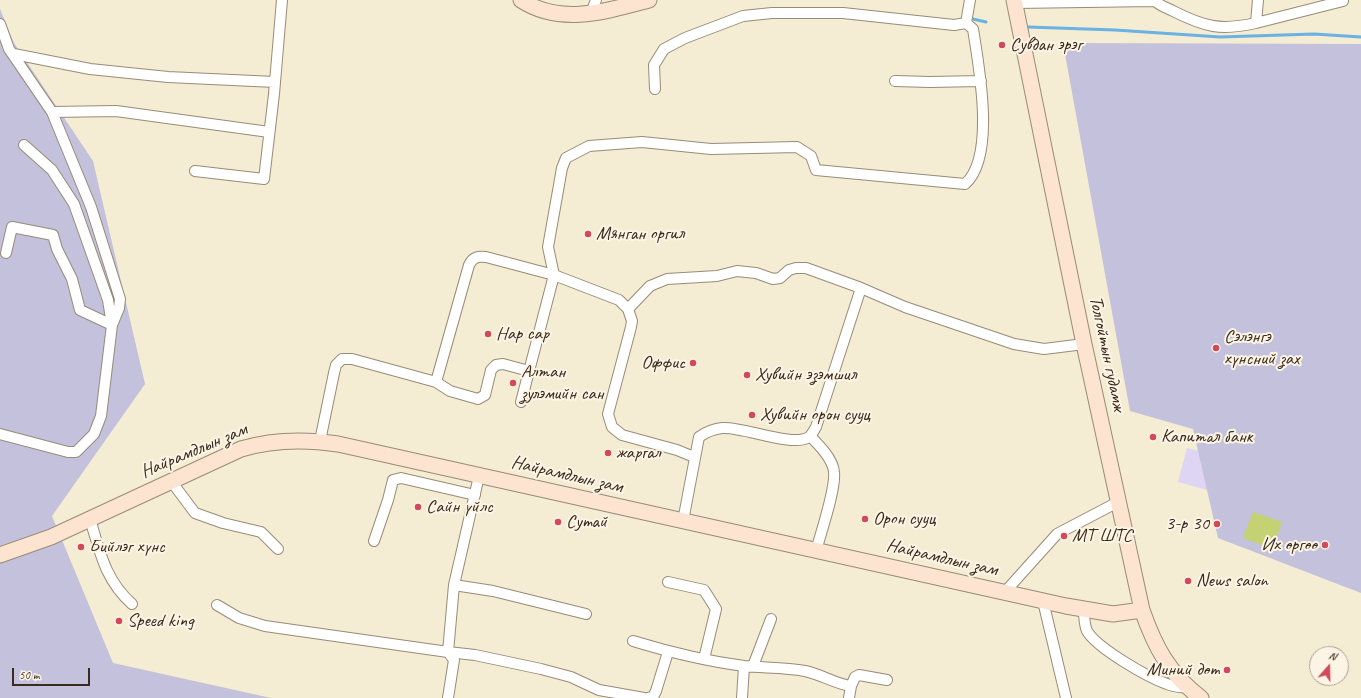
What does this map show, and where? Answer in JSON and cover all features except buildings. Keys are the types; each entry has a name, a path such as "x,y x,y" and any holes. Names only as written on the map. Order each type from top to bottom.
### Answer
{"main road":[{"path":"521,0 536,8 556,14 593,6 649,0"},
{"name":"Толгойтын гудамж","path":"1015,2 1084,344 1142,610 1152,639 1177,676 1188,688 1201,698"},
{"name":"Найрамдлын зам","path":"0,555 39,542 224,456 255,444 280,440 320,441 1004,593 1113,614 1142,610"}],"street":[{"path":"195,171 264,179 270,132 282,0"},
{"path":"966,23 970,0"},
{"path":"1256,23 1258,0"},
{"path":"1015,2 1154,1 1185,17 1213,27 1233,28 1343,1"},
{"path":"655,89 654,65 664,49 685,38 743,16 772,12 843,13 954,25 966,23"},
{"path":"521,402 554,275 548,247 562,168 566,158 589,146 642,142 711,149 797,147 811,156 816,170 965,184 973,178 982,151 981,81 973,29 966,23"},
{"path":"0,24 10,49 52,112 91,207 120,299 119,308 112,325 101,416 94,434 76,452 68,452 0,434"},
{"path":"14,54 90,69 168,77 275,82"},
{"path":"895,81 981,81"},
{"path":"52,112 116,111 270,132"},
{"path":"24,145 52,170 74,204 103,285 112,325"},
{"path":"6,253 12,227 53,235 57,249 72,279 80,310 112,325"},
{"path":"436,382 468,269 473,259 478,256 486,257 554,275 619,300 628,309 632,321 631,327 608,414 609,420 616,432 677,450 694,457"},
{"path":"628,309 650,286 667,279 717,276 737,271 756,273 773,280 780,278 789,270 806,268 861,288 904,307 1014,344 1044,349 1084,344"},
{"path":"683,521 699,437 710,430 723,428 789,439 801,440 810,436 816,427 861,288"},
{"path":"320,441 334,372 336,365 342,359 352,358 436,382 450,391 480,399 484,395 492,370 496,365 503,364 529,371"},
{"path":"810,436 823,449 834,471 833,483 816,551"},
{"path":"448,698 454,660 448,652 454,585 479,476"},
{"path":"374,541 393,480 401,478 475,495"},
{"path":"172,481 195,513 223,523 261,532 278,549"},
{"path":"1004,593 1057,534 1118,502"},
{"path":"90,519 108,575 116,588 132,604"},
{"path":"668,582 704,590 716,609 704,659"},
{"path":"454,585 493,591 586,614"},
{"path":"1043,601 1066,698"},
{"path":"217,605 239,618 265,626 475,655 571,677 599,690 644,698"},
{"path":"1084,609 1084,623 1087,631 1094,640 1137,670 1155,680 1169,685 1188,688"},
{"path":"742,698 749,666 771,619"},
{"path":"633,641 668,652 704,659 749,666 806,671 834,682 852,686"},
{"path":"648,698 653,697 656,691 668,652"},
{"path":"848,698 855,677 859,675 887,680"}],"shaded area":[{"path":"0,9 14,43 93,161 145,384 52,516 113,663 271,698 0,698"},
{"path":"1063,43 1361,44 1361,593 1218,538 1193,429 1130,411"},
{"path":"1187,448 1266,467 1256,503 1178,482"}],"green space":[{"path":"1253,512 1282,522 1273,549 1243,538"}],"waterway":[{"path":"973,19 986,22"},
{"path":"1028,27 1115,30 1220,37 1314,34 1361,37"}],"place":[{"name":"Сувдан эрэг","path":"1002,45"},
{"name":"Мянган оргил","path":"588,234"},
{"name":"Нар сар","path":"488,334"},
{"name":"Сэлэнгэ хүнсний зах","path":"1216,348"},
{"name":"Оффис","path":"693,363"},
{"name":"Хувийн эзэмшил","path":"747,375"},
{"name":"Алтан зулэмийн сан","path":"513,383"},
{"name":"Хувийн орон сууц","path":"752,415"},
{"name":"Капитал банк","path":"1153,437"},
{"name":"жаргал","path":"608,453"},
{"name":"Сайн үйлс","path":"418,507"},
{"name":"Орон сууц","path":"865,519"},
{"name":"Сутай","path":"558,522"},
{"name":"3-р 30","path":"1217,524"},
{"name":"МТ ШТС","path":"1064,536"},
{"name":"Их өргөө","path":"1325,545"},
{"name":"Бийлэг хүнс","path":"81,547"},
{"name":"News salon","path":"1188,581"},
{"name":"Speed king","path":"119,621"},
{"name":"Миний дөт","path":"1227,670"}]}
